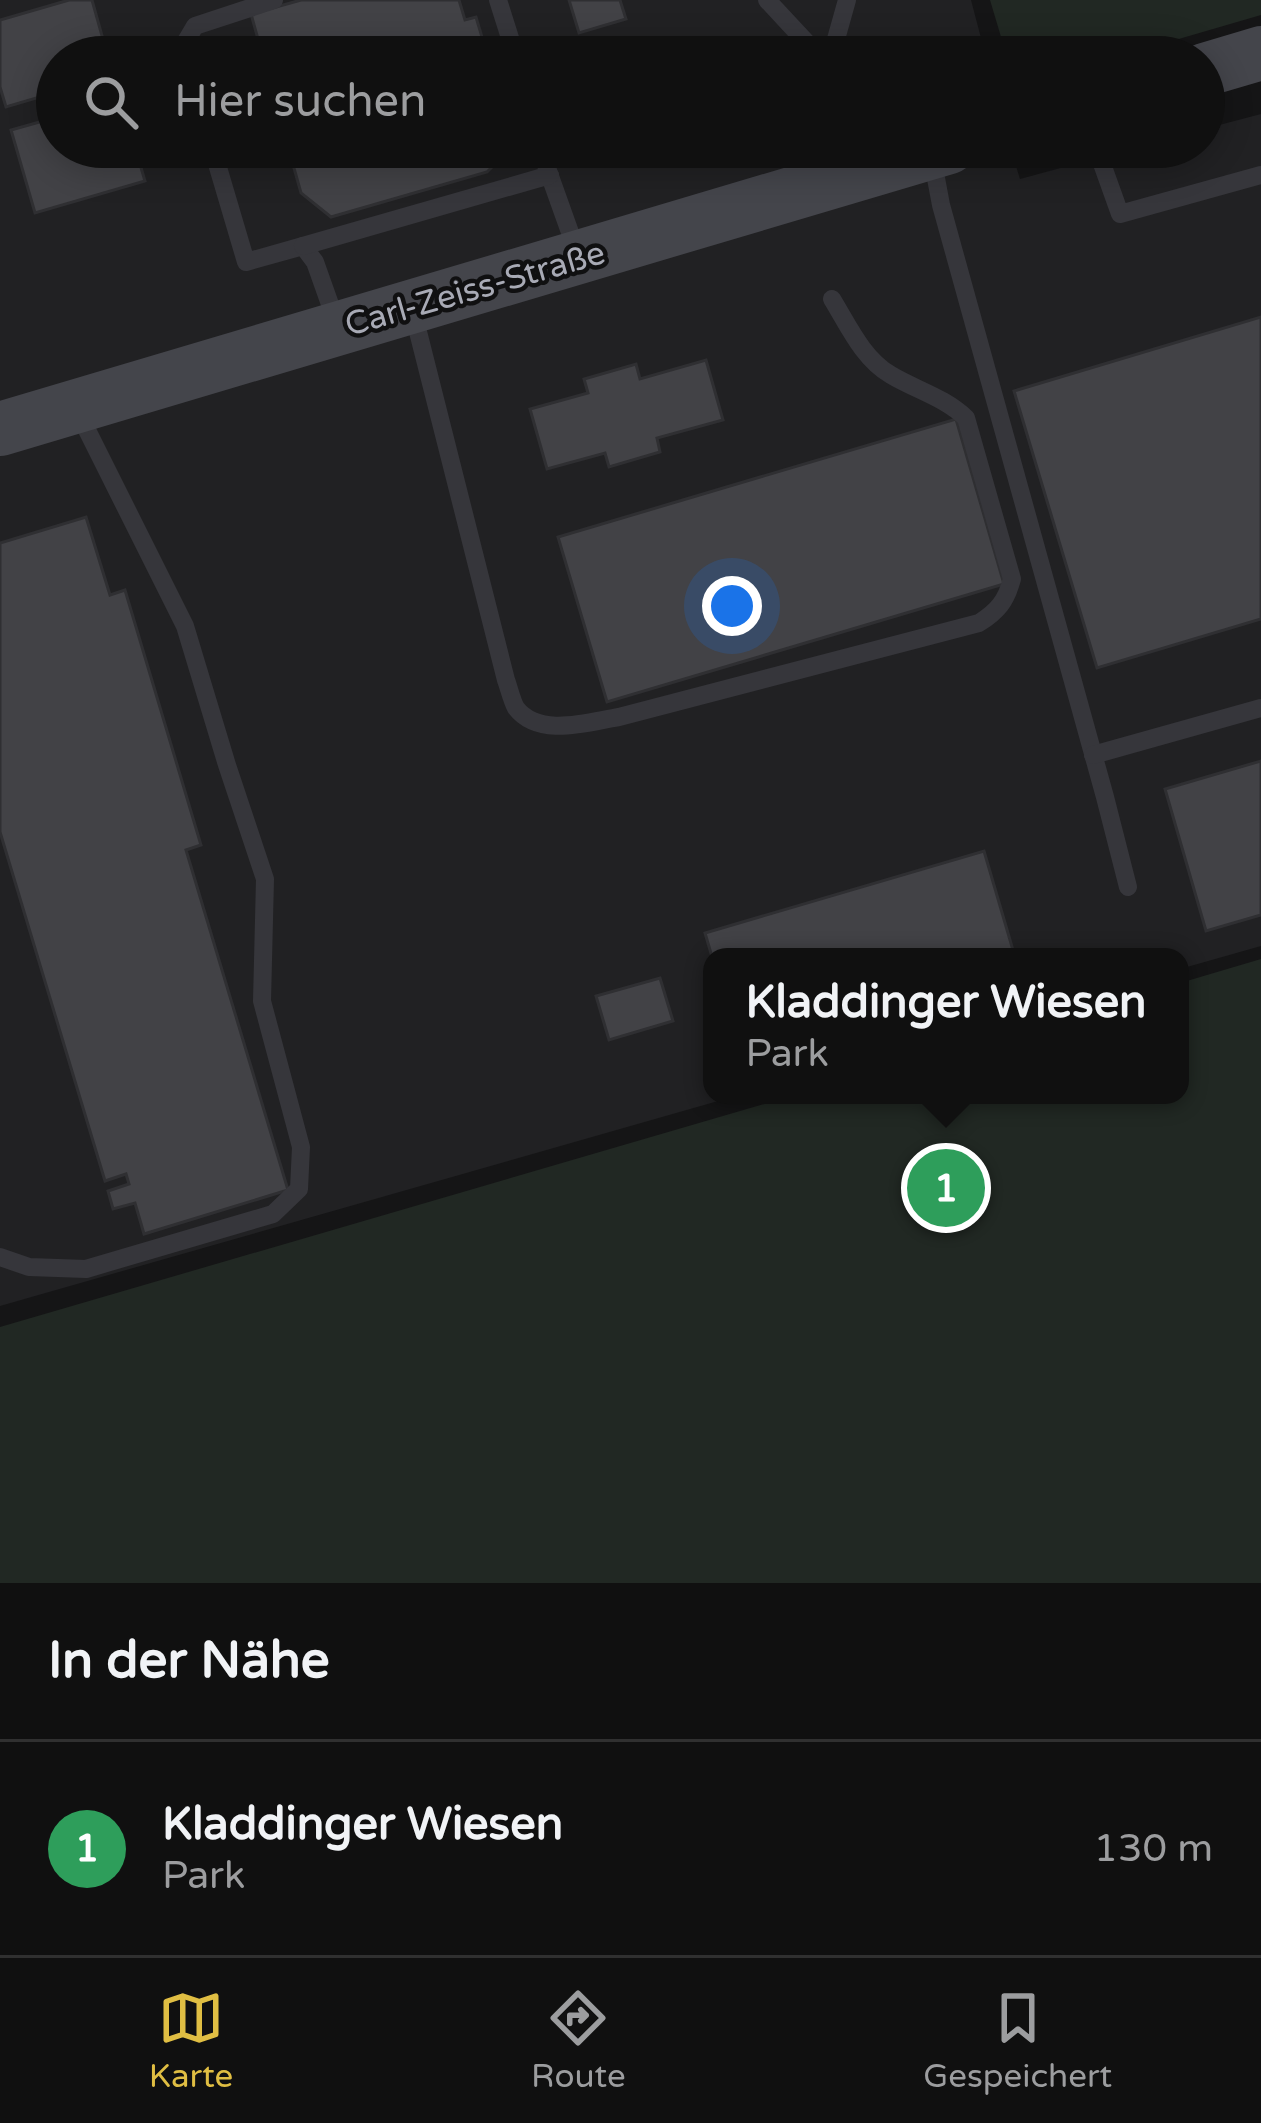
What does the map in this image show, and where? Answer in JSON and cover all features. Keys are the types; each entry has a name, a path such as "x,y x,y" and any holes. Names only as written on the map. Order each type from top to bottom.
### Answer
{"main road":[{"path":"1225,64 1261,53"},
{"name":"Carl-Zeiss-Straße","path":"0,429 874,168"}],"lane":[{"path":"189,36 195,26 274,0"},
{"path":"499,0 510,36"},
{"path":"767,0 800,36"},
{"path":"837,36 847,0"},
{"path":"218,168 246,262 550,175"},
{"path":"549,168 580,258"},
{"path":"937,168 940,205 1127,887"},
{"path":"1104,168 1120,214 1261,175"},
{"path":"303,246 315,262 339,329"},
{"path":"411,308 506,680 516,708 535,722 559,726 619,717 979,622 1007,600 1012,580 966,418 950,403 886,373 861,347 832,299"},
{"path":"0,1257 29,1267 86,1270 272,1214 299,1189 301,1147 262,1000 265,879 185,626 75,406"},
{"path":"1093,755 1261,708"}],"shaded area":[{"path":"0,0 971,0 980,36 36,36 36,168 1017,168 1020,179 1061,168 1225,168 1225,123 1261,114 1261,946 1189,966 1189,948 703,948 703,1104 707,1104 0,1306"},
{"path":"990,0 1261,0 1261,15 1189,36 1001,36"},
{"path":"1261,959 1261,1583 0,1583 0,1327 764,1104 1189,1104 1189,980"}],"building":[{"path":"69,0 92,0 102,36 36,36 36,98 6,107 0,87 0,20"},
{"path":"301,0 459,0 465,20 476,17 482,36 257,36 251,14"},
{"path":"569,0 620,0 626,19 579,33"},
{"path":"36,123 36,168 141,168 145,181 35,213 11,130"},
{"path":"294,168 491,168 331,217 301,193"},
{"path":"1261,317 1261,619 1097,668 1014,391"},
{"path":"706,360 723,420 657,438 660,452 609,467 605,453 547,469 530,409 588,393 584,379 636,364 640,379"},
{"path":"956,419 1004,584 607,702 558,537"},
{"path":"86,517 110,595 125,590 201,845 186,850 288,1190 144,1234 135,1203 113,1209 108,1191 129,1184 126,1174 105,1181 0,832 0,543"},
{"path":"1261,761 1261,915 1206,931 1165,789"},
{"path":"984,851 1012,948 709,948 705,933"},
{"path":"660,978 673,1021 609,1040 596,996"}],"place":[{"name":"Kladdinger Wiesen","path":"946,1188"}]}
